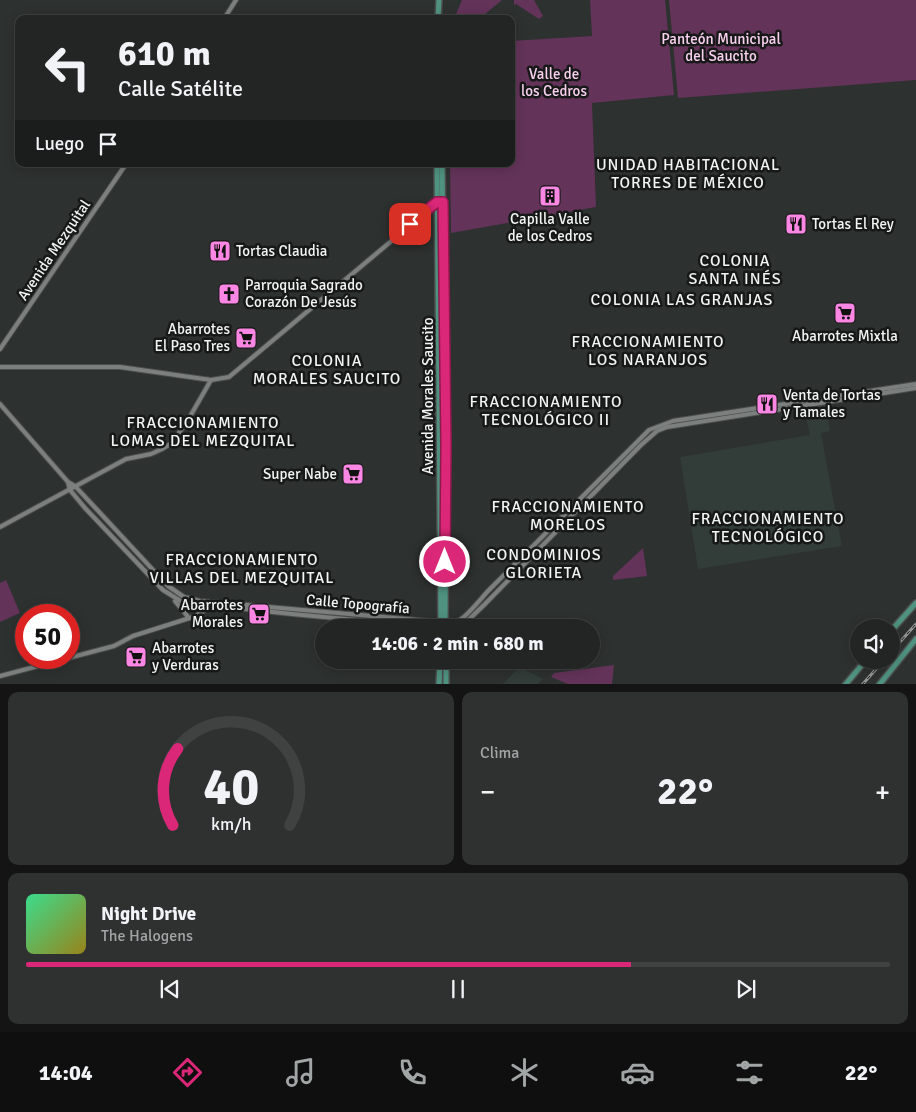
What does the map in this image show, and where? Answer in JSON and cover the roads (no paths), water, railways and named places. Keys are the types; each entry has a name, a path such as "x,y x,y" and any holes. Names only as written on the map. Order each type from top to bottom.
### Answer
{"main road":[{"path":"438,0 438,15"},
{"name":"Avenida Morales Saucito","path":"437,167 440,202"},
{"name":"Avenida Morales Saucito","path":"442,167 438,366 443,619"},
{"path":"900,621 916,603"},
{"path":"879,684 916,639"},
{"path":"439,684 440,669"},
{"path":"446,669 446,684"},
{"path":"845,684 858,669"}],"street":[{"path":"227,15 236,0"},
{"name":"Avenida Mezquital","path":"0,349 124,167"},
{"path":"0,367 120,367 211,380 232,375 440,202"},
{"path":"0,527 126,459 162,450 172,443 211,380"},
{"path":"460,619 649,430 673,421 916,384"},
{"path":"469,619 657,431 667,427 916,388"},
{"path":"0,404 68,482 70,490 162,590 172,597 189,618"},
{"name":"Calle Topografía","path":"68,482 75,486 168,586 177,593 192,600 367,619"},
{"name":"Calle Topografía","path":"172,597 187,605 208,608 246,609 348,619"},
{"path":"480,600 484,604"},
{"path":"0,676 114,646 133,636 202,613 214,603"}],"railway":[{"path":"900,642 916,624"},
{"path":"863,684 876,669"}],"place":[{"name":"Capilla Valle de los Cedros","path":"550,196"},
{"name":"Tortas El Rey","path":"796,224"},
{"name":"Tortas Claudia","path":"220,251"},
{"name":"Parroquia Sagrado Corazón De Jesús","path":"229,294"},
{"name":"Abarrotes Mixtla","path":"845,313"},
{"name":"Abarrotes El Paso Tres","path":"246,338"},
{"name":"Venta de Tortas y Tamales","path":"767,404"},
{"name":"Super Nabe","path":"353,474"},
{"name":"Abarrotes Morales","path":"259,614"},
{"name":"Abarrotes y Verduras","path":"136,657"}],"district":[{"name":"UNIDAD HABITACIONAL TORRES DE MÉXICO","path":"688,174"},
{"name":"COLONIA SANTA INÉS","path":"735,270"},
{"name":"COLONIA LAS GRANJAS","path":"682,300"},
{"name":"FRACCIONAMIENTO LOS NARANJOS","path":"648,351"},
{"name":"COLONIA MORALES SAUCITO","path":"327,370"},
{"name":"FRACCIONAMIENTO TECNOLÓGICO II","path":"546,411"},
{"name":"FRACCIONAMIENTO LOMAS DEL MEZQUITAL","path":"203,432"},
{"name":"FRACCIONAMIENTO MORELOS","path":"568,516"},
{"name":"FRACCIONAMIENTO TECNOLÓGICO","path":"768,528"},
{"name":"CONDOMINIOS GLORIETA","path":"544,564"},
{"name":"FRACCIONAMIENTO VILLAS DEL MEZQUITAL","path":"242,569"}],"park label":[{"name":"Panteón Municipal del Saucito","path":"721,48"},
{"name":"Valle de los Cedros","path":"554,82"}]}
